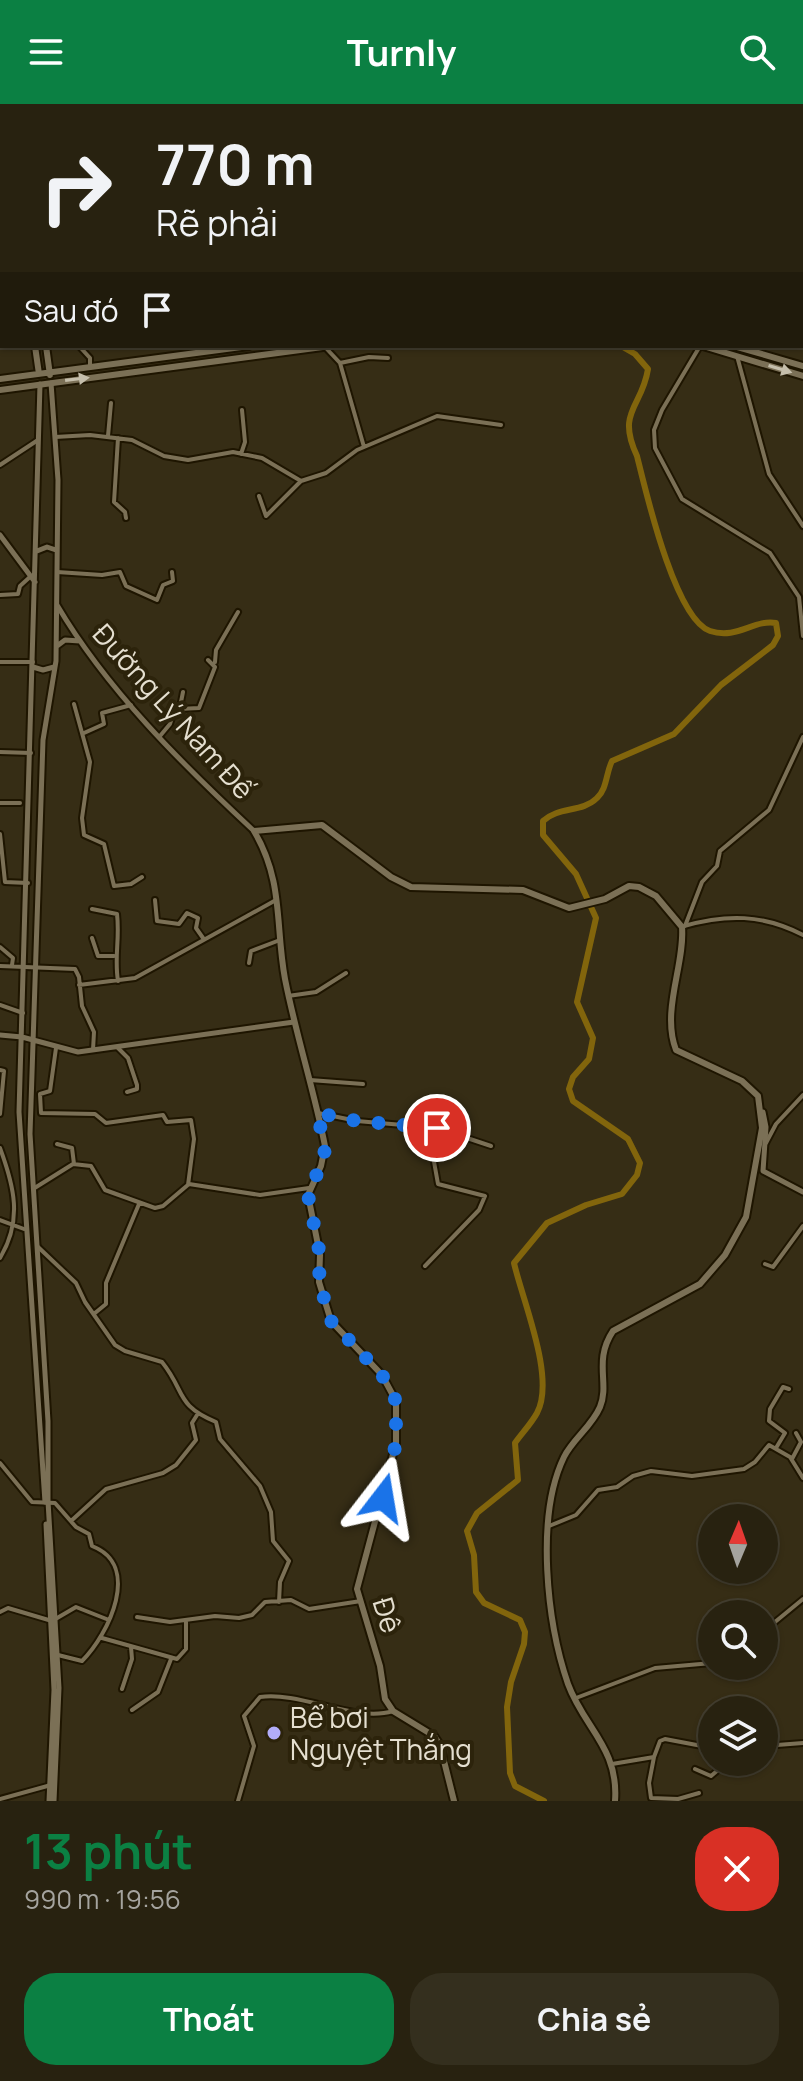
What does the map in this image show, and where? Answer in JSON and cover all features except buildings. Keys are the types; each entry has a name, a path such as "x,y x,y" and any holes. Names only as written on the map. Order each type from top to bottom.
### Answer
{"main road":[{"path":"35,348 40,384"},
{"path":"46,348 51,383"},
{"path":"0,379 221,348"},
{"path":"0,390 309,348"},
{"path":"709,348 803,376"},
{"path":"741,348 803,366"},
{"name":"Đường Lý Nam Đế","path":"254,831 322,825 391,877 411,887 523,890 564,907 581,906 603,900 623,888 639,887 656,896 684,926"},
{"path":"254,831 270,861 278,899 288,996 318,1113 325,1155 309,1188"},
{"path":"615,1801 612,1764 569,1687 560,1652 546,1580 551,1492 565,1455 600,1407 600,1368 605,1343 624,1322 682,1296 703,1281 743,1226 763,1112 758,1096 748,1085 679,1053 674,1047 672,983 684,926"},
{"name":"Đê","path":"309,1188 320,1255 319,1282 331,1321 382,1375 396,1401 396,1443 357,1581 380,1666 383,1693 393,1711"},
{"path":"393,1711 434,1736 440,1745 454,1801"}],"street":[{"path":"81,348 90,358 90,367"},
{"path":"326,348 340,363 364,447"},
{"path":"701,348 662,410 654,430 655,448 682,499 770,553 799,597 803,636"},
{"path":"737,356 769,474 803,526"},
{"path":"340,363 369,357 388,358"},
{"path":"47,1501 48,1421 33,1189 32,1040 43,740 56,646 55,437 51,383"},
{"path":"40,384 41,440 19,1112 24,1229 54,1621 54,1784"},
{"path":"108,437 111,403"},
{"path":"241,454 245,442 242,410"},
{"path":"259,496 266,516 301,481 326,473 364,447 442,416 501,425"},
{"path":"55,437 108,437 137,441 164,456 188,460 224,452 241,454 262,458 301,481"},
{"path":"118,438 114,502 126,513 126,518"},
{"path":"0,465 41,440"},
{"path":"0,535 36,583"},
{"path":"37,551 50,547 57,551"},
{"path":"20,562 37,559"},
{"path":"57,572 102,575 120,572 126,586 156,600 163,585 173,581 172,572"},
{"path":"0,595 18,594 20,586 31,576"},
{"name":"Đường Lý Nam Đế","path":"56,604 131,705 254,831"},
{"path":"160,736 170,724 174,711 199,708 215,664 216,650 238,612"},
{"path":"56,646 65,640 81,641"},
{"path":"208,660 215,664"},
{"path":"0,662 33,664 43,670 55,667"},
{"path":"179,709 183,692"},
{"path":"74,704 90,762 82,818 84,835 104,844 114,886 131,884 142,877"},
{"path":"84,733 104,724 102,713 131,705"},
{"path":"684,926 702,882 717,866 720,851 769,810 803,737"},
{"path":"0,752 31,753"},
{"path":"0,803 20,803"},
{"path":"30,803 40,803"},
{"path":"0,838 5,882 28,883"},
{"path":"79,985 138,977 278,899"},
{"path":"155,900 157,921 179,924 187,913 198,918 196,928 203,939"},
{"path":"92,909 117,913 120,945 114,956 118,981"},
{"path":"684,926 735,916 787,927 803,935"},
{"path":"92,938 99,957 114,956"},
{"path":"249,963 251,951 282,940"},
{"path":"0,947 13,958 12,965"},
{"path":"0,966 75,969 82,1006 94,1032 93,1050"},
{"path":"288,996 316,992 346,973"},
{"path":"0,1005 23,1013"},
{"path":"0,1035 22,1037 78,1052 294,1022"},
{"path":"117,1047 128,1058 137,1085 137,1089 127,1092"},
{"path":"33,1189 74,1164 90,1165 105,1190 139,1204 160,1208 188,1185 194,1139 191,1120 167,1122 161,1115 106,1123 95,1114 41,1113 40,1094 50,1091 56,1048"},
{"path":"0,1070 4,1071 0,1114"},
{"path":"310,1080 363,1084"},
{"path":"763,1149 776,1124 803,1095"},
{"path":"763,1112 766,1121 762,1167 765,1174 803,1192"},
{"path":"318,1113 357,1121 428,1128 491,1146"},
{"path":"766,1121 776,1124"},
{"path":"425,1266 460,1231 485,1199 478,1191 439,1186 428,1128"},
{"path":"57,1144 72,1148 74,1164"},
{"path":"0,1149 15,1195 12,1226 0,1258"},
{"path":"188,1185 260,1195 309,1188"},
{"path":"94,1314 106,1304 106,1283 139,1204"},
{"path":"0,1220 24,1229"},
{"path":"765,1264 773,1267 803,1226"},
{"path":"35,1245 76,1283 119,1349 162,1362 186,1404 197,1415 216,1422 220,1439 257,1480 269,1502 273,1541 289,1561 280,1582 279,1602"},
{"path":"776,1448 785,1433 769,1421 769,1412 783,1387 789,1389"},
{"path":"70,1521 106,1489 163,1473 176,1465 196,1440 192,1423 197,1415"},
{"path":"792,1459 801,1442 796,1433"},
{"path":"549,1526 576,1515 598,1490 617,1487 633,1476 651,1471 692,1476 744,1469 755,1462 769,1445 792,1459 803,1478"},
{"path":"0,1463 29,1500 58,1505 70,1521 89,1534 92,1546 105,1551 117,1565 116,1596 102,1638 82,1661 58,1655"},
{"path":"778,1620 803,1599"},
{"path":"137,1617 186,1622 212,1616 248,1617 260,1603 291,1600 309,1609 361,1601"},
{"path":"0,1612 8,1608 54,1621 76,1607 109,1620"},
{"path":"52,1801 58,1655 54,1621"},
{"path":"102,1638 177,1659 185,1652 186,1622"},
{"path":"122,1689 132,1659 131,1647"},
{"path":"132,1710 154,1698 171,1659"},
{"path":"576,1698 655,1668 698,1664"},
{"path":"238,1801 254,1746 244,1716 260,1697 324,1702 365,1714 393,1711"},
{"path":"698,1745 665,1739 660,1741 649,1783 651,1798 678,1799 699,1793"},
{"path":"778,1745 803,1743"},
{"path":"612,1764 654,1757"},
{"path":"0,1799 54,1784"}],"waterway":[{"path":"544,1801 515,1786 510,1773 507,1707 525,1632 520,1620 484,1603 476,1592 474,1555 467,1531 477,1513 518,1480 515,1443 535,1417 542,1398 543,1380 536,1338 514,1263 547,1223 586,1205 622,1194 637,1175 640,1163 628,1139 573,1101 569,1089 573,1077 589,1059 593,1038 577,1002 596,918 576,874 543,835 543,821 556,813 591,803 603,790 612,761 674,734 721,685 773,645 778,636 776,623 729,633 710,631 697,622 685,604 664,552 629,429 632,410 648,369 635,354 624,348"}],"place":[{"name":"Bể bơi Nguyệt Thắng","path":"274,1733"}],"route":[{"path":"383,1498 396,1443 396,1401 382,1375 331,1321 319,1282 320,1255 308,1195 325,1155 318,1113 357,1121 437,1128"}]}
